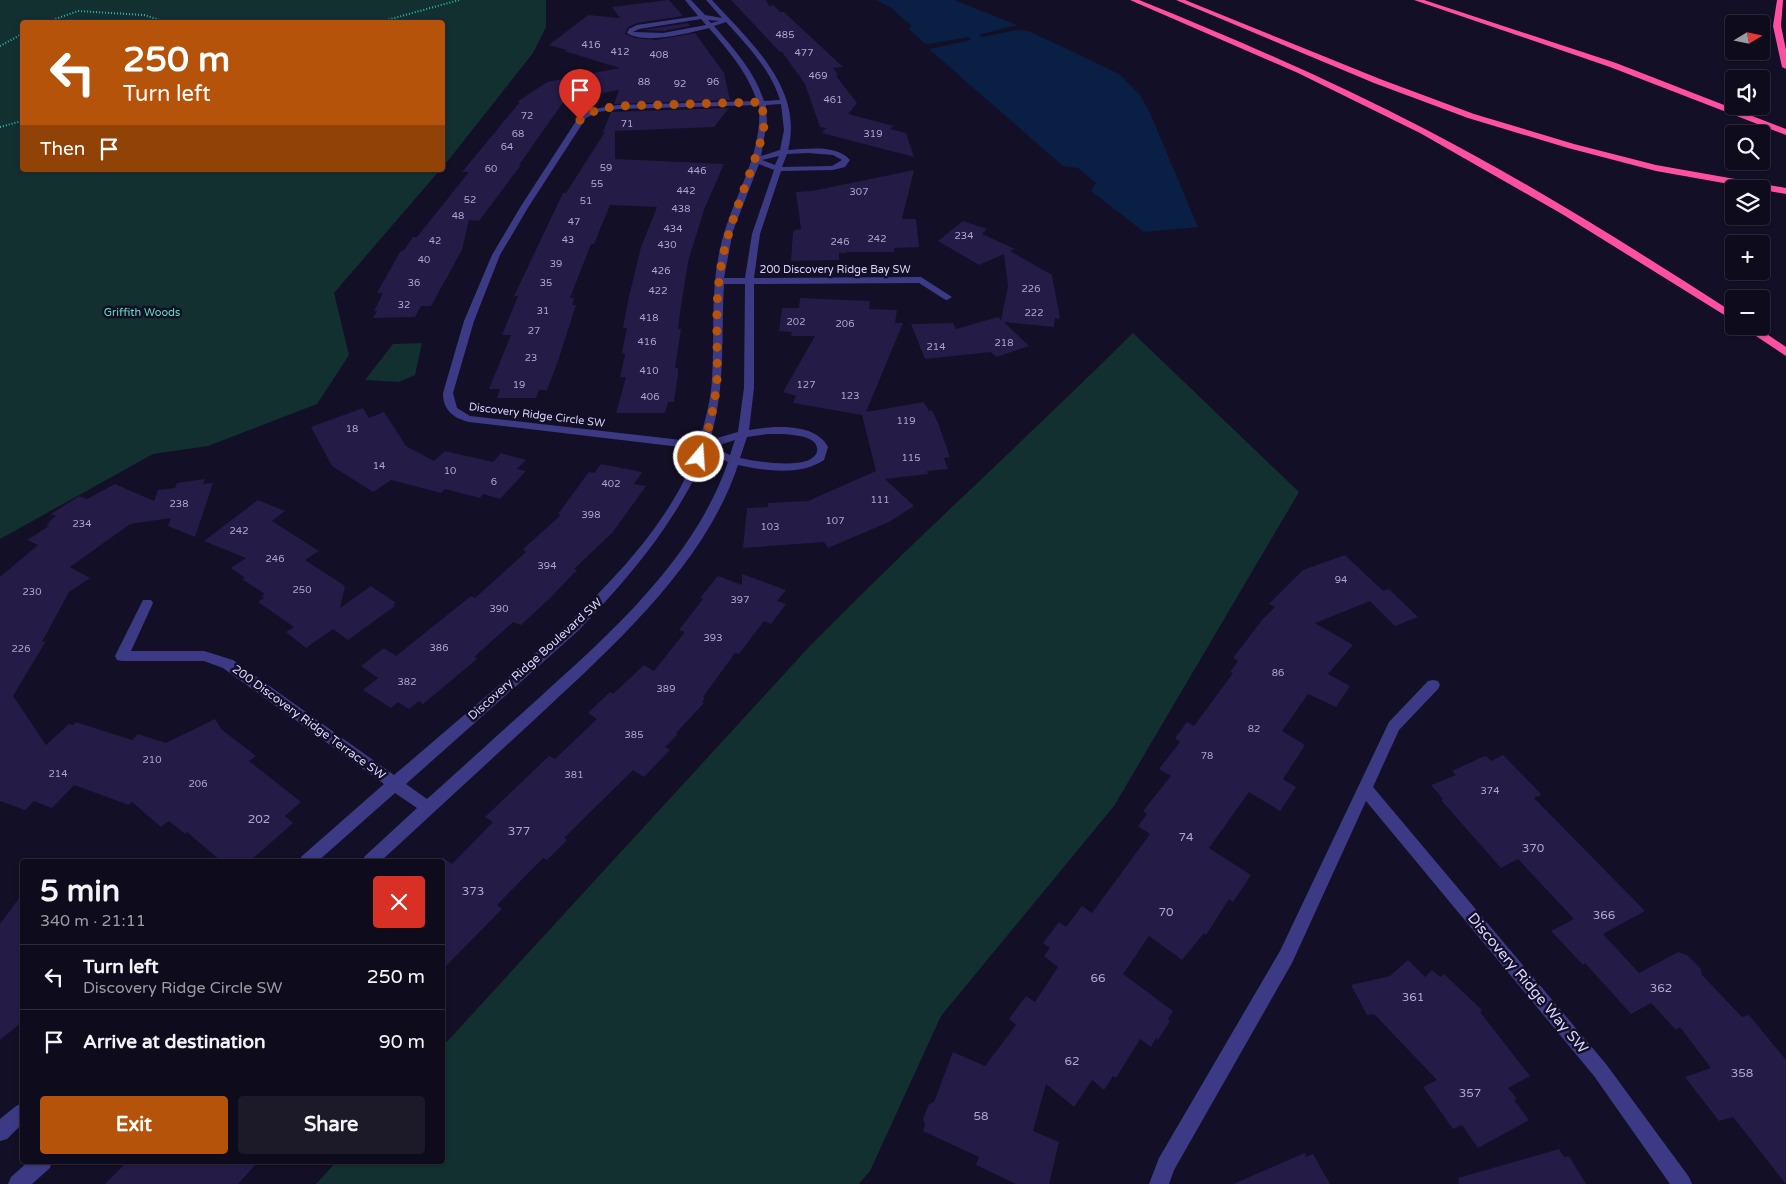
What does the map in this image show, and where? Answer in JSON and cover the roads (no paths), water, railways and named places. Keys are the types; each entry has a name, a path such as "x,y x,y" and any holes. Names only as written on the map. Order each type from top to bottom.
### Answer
{"highway":[{"path":"1134,0 1226,38 1333,87 1462,152 1630,250 1725,312"},
{"path":"1179,0 1377,81 1471,116 1571,146 1656,168 1786,190"},
{"path":"1417,0 1613,64 1786,132"},
{"path":"1780,0 1776,26 1786,67"},
{"path":"1760,335 1786,352"}],"street":[{"name":"Discovery Ridge Boulevard SW","path":"309,859 574,627 613,587 642,552 677,503 695,468 714,407 717,381 716,316 724,248 732,219 755,160 764,126 762,102 753,82 688,0"},
{"path":"372,859 566,681 651,596 694,539 716,502 735,461 748,409 751,379 748,314 752,252 760,220 784,152 788,130 785,102 772,74 709,0"},
{"path":"702,17 727,20 710,27 644,36 630,33 630,30 637,27 702,17"},
{"name":"Discovery Ridge Circle SW","path":"703,446 469,419 450,408 447,402 448,393 469,321 496,255 525,206 583,117 596,110 618,106 785,102"},
{"path":"784,152 834,152 843,155 846,160 842,165 833,168 778,169 755,160 784,152"},
{"name":"200 Discovery Ridge Bay SW","path":"719,280 921,280 947,297"},
{"path":"766,431 811,435 821,443 822,453 814,462 800,467 735,461 703,446 743,433 766,431"},
{"name":"200 Discovery Ridge Terrace SW","path":"147,604 122,656 204,656 228,664 428,808"},
{"path":"1159,1184 1166,1165 1286,957 1394,726 1433,685"},
{"name":"Discovery Ridge Way SW","path":"1365,789 1600,1070 1682,1184"},
{"path":"0,1132 20,1114"},
{"path":"18,1184 40,1164"}],"water":[{"path":"876,0 954,0 1017,25 978,35 982,37 1017,30 1029,31 1119,74 1140,95 1150,113 1198,227 1144,232 1091,191 1096,183 1078,168 1063,166 929,49 971,40 968,37 929,44 924,43 909,29 912,26 890,7"}],"park label":[{"name":"Griffith Woods","path":"142,312"}]}
